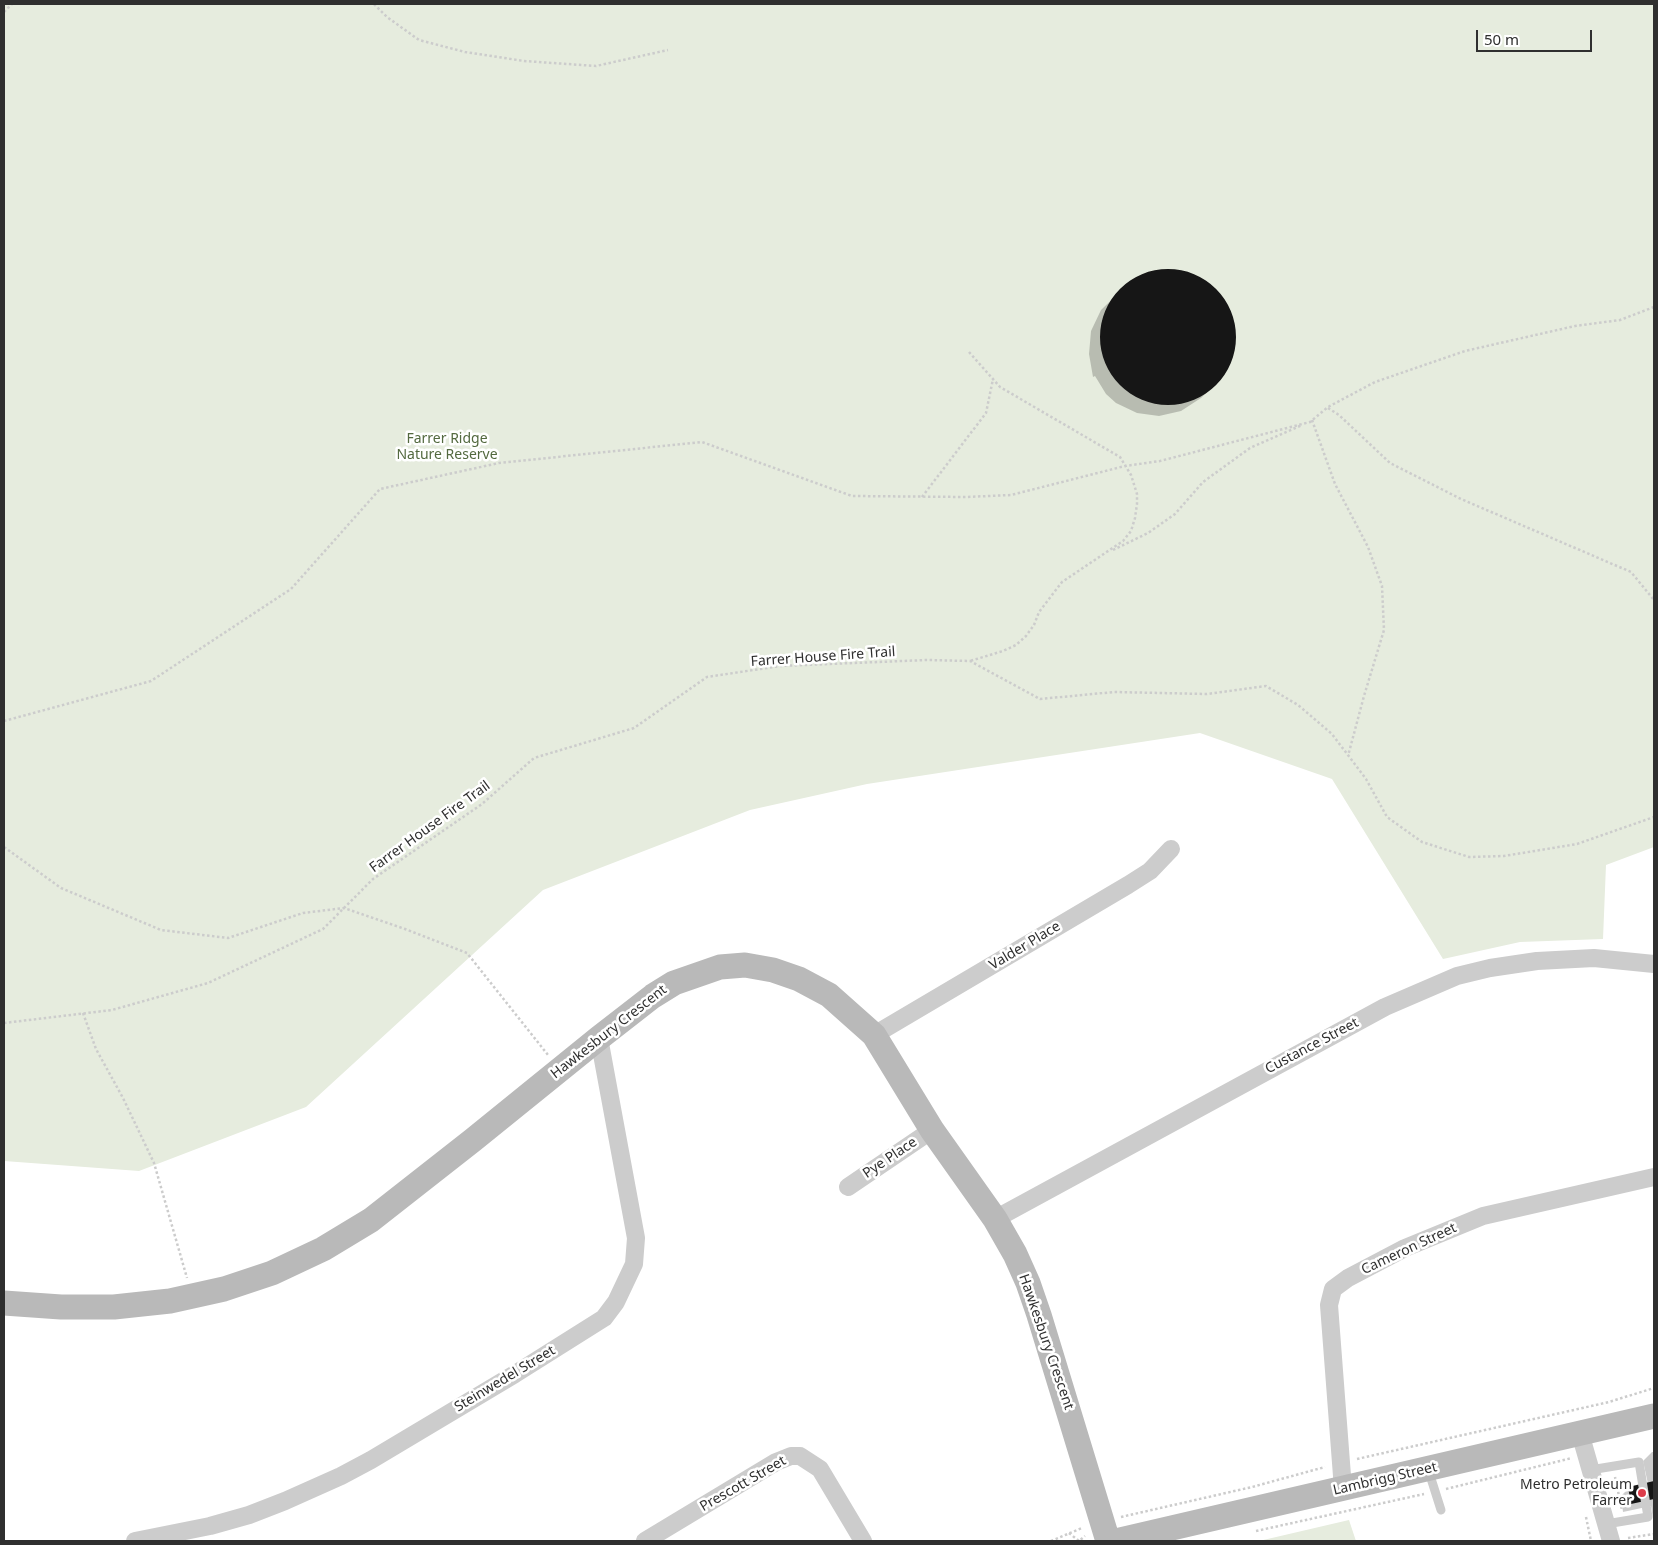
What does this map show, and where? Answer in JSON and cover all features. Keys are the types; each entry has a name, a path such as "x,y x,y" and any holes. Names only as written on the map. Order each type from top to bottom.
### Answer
{"street":[{"name":"Valder Place","path":"874,1035 1128,885 1150,871 1171,849"},
{"name":"Custance Street","path":"995,1219 1376,1011 1457,976 1490,968 1537,961 1594,958 1654,964"},
{"name":"Hawkesbury Crescent","path":"4,1303 61,1307 114,1307 170,1301 224,1289 272,1273 323,1250 371,1220 599,1038 653,996 674,983 720,967 745,965 773,970 799,979 829,994 874,1035 932,1130 995,1219 1018,1262 1039,1314 1097,1538"},
{"name":"Steinwedel Street","path":"135,1541 210,1526 249,1515 341,1476 507,1379 604,1318 616,1302 634,1264 636,1238 599,1038"},
{"name":"Pye Place","path":"848,1187 932,1130"},
{"name":"Cameron Street","path":"1343,1489 1329,1305 1333,1289 1348,1278 1405,1248 1483,1216 1654,1177"},
{"name":"Lambrigg Street","path":"1116,1541 1654,1416"},
{"path":"1580,1434 1611,1541"},
{"name":"Prescott Street","path":"645,1541 776,1462 791,1456 800,1456 820,1469 863,1541"}],"lane":[{"path":"1590,1470 1639,1462 1648,1517 1606,1524"},
{"path":"1428,1469 1441,1510"}],"path":[{"path":"4,12 12,4"},
{"path":"374,4 419,40 465,52 514,60 596,66 668,50"},
{"path":"1107,553 1148,533 1175,514 1203,482 1250,448 1311,421 1328,407 1375,382 1465,350 1575,326 1620,320 1654,307"},
{"path":"969,352 1000,387 1120,457 1131,475 1137,494 1135,518 1131,531 1123,541 1062,582 1039,612 1034,625 1026,636 1016,645 970,661"},
{"path":"922,497 986,413 993,379"},
{"path":"1328,407 1340,415 1390,463 1461,499 1631,572 1654,600"},
{"path":"4,721 151,681 291,589 380,489 499,462 702,442 852,496 966,497 1011,495 1125,466 1160,462 1311,421"},
{"path":"1311,421 1335,484 1368,547 1382,586 1384,630 1348,756"},
{"name":"Farrer House Fire Trail","path":"4,1023 112,1010 208,982 323,929 374,879 482,804 534,758 634,728 707,677 780,666 927,660 970,661 1040,699 1114,692 1208,694 1266,686 1298,705 1332,734 1366,779 1387,817 1422,842 1469,857 1504,856 1577,844 1654,817"},
{"path":"4,847 61,888 161,930 228,938 303,913 344,908 467,953 560,1070"},
{"path":"83,1013 96,1049 123,1098 154,1163 192,1296"},
{"path":"1613,1466 1625,1521"},
{"path":"1069,1533 1079,1541 1097,1538"},
{"path":"1622,1541 1628,1538 1654,1534"}],"green space":[{"name":"Farrer Ridge Nature Reserve","path":"4,4 1654,4 1654,847 1606,865 1603,939 1520,942 1443,959 1332,779 1200,733 867,784 750,810 543,890 306,1107 139,1171 4,1161"},
{"path":"1349,1520 1356,1541 1259,1541"}],"building":[{"path":"1168,269 1194,275 1216,289 1230,311 1236,337 1230,363 1216,385 1194,399 1168,405 1142,399 1120,385 1106,363 1100,337 1106,311 1120,289 1142,275"},
{"name":"Metro Petroleum Farrer","path":"1654,1481 1654,1499 1631,1504 1628,1487"}],"place":[{"name":"Metro Petroleum Farrer","path":"1642,1493"}]}
